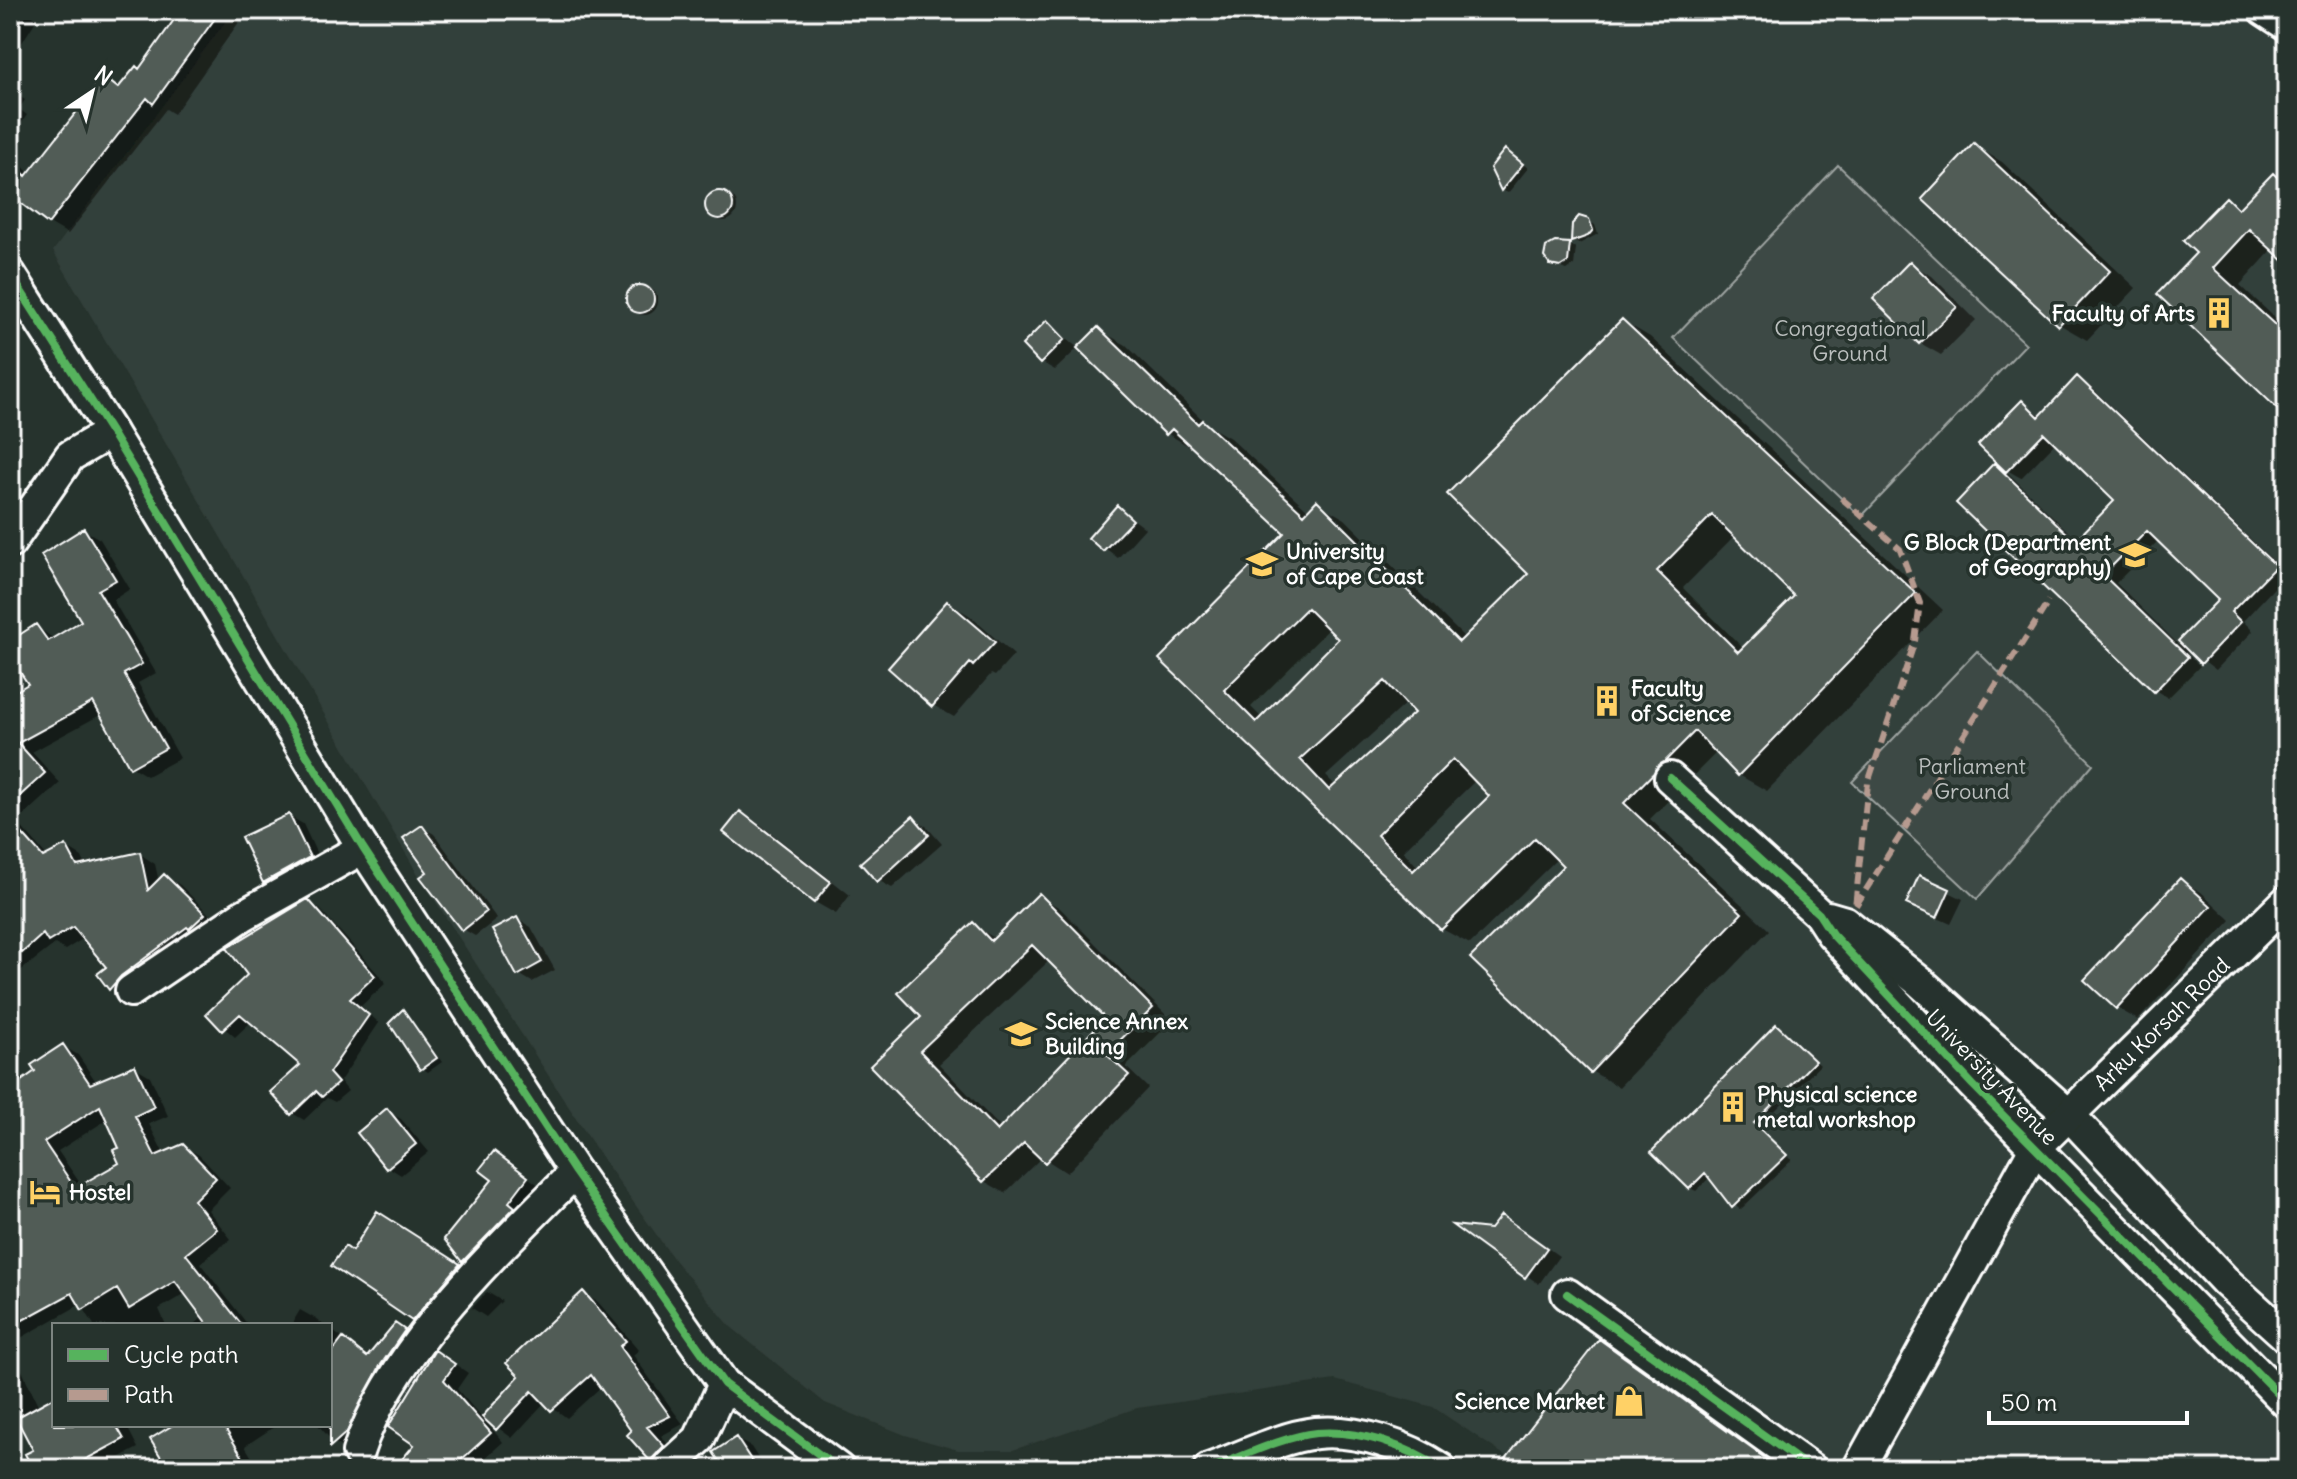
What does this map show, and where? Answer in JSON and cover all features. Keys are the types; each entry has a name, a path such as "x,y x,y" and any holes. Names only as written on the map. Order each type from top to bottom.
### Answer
{"street":[{"path":"2264,10 2287,25"},
{"path":"10,274 111,432 363,848 575,1172 724,1384 839,1469"},
{"path":"10,543 70,456 111,432"},
{"name":"University Avenue","path":"1670,778 1819,914 1832,934 2035,1148 2287,1403"},
{"path":"131,991 242,916 363,848"},
{"name":"Arku Korsah Road","path":"1858,1469 2035,1148 2287,901"},
{"name":"University Avenue","path":"1819,914 1845,922 1888,956 2070,1116 2226,1282 2287,1337"},
{"path":"358,1452 371,1413 467,1282 575,1172"},
{"path":"1567,1294 1811,1469"},
{"path":"666,1469 699,1439 724,1384"},
{"path":"1209,1469 1273,1457 1315,1433 1362,1435 1426,1459 1441,1469"}],"shaded area":[{"name":"University of Cape Coast","path":"234,10 2287,10 2287,1469 1525,1469 1433,1407 1335,1380 1137,1408 1013,1450 958,1450 905,1435 825,1403 731,1327 675,1261 600,1155 419,876 53,251"}],"green space":[{"name":"Congregational Ground","path":"1838,165 2026,344 1861,517 1673,338"},
{"name":"Parliament Ground","path":"1977,651 2093,764 1977,899 1852,782"}],"building":[{"path":"181,10 221,10 153,104 147,98 48,224 10,195 10,160 26,176 104,77 118,88 136,66 139,69"},
{"path":"1974,143 2110,271 2058,326 1922,199"},
{"path":"1505,149 1523,164 1501,191 1490,168"},
{"name":"Faculty of Arts","path":"2273,173 2287,187 2287,264 2249,229 2213,268 2287,336 2287,418 2157,294 2196,253 2183,241 2226,197 2238,209"},
{"path":"719,191 729,195 733,205 729,215 719,219 709,215 705,205 709,195"},
{"path":"1579,216 1589,219 1593,230 1588,236 1571,242 1572,224"},
{"path":"1555,242 1570,243 1568,262 1560,267 1550,265 1544,257 1546,247"},
{"path":"1910,261 1957,307 1919,344 1873,299"},
{"path":"640,285 650,289 654,299 650,309 640,313 630,309 626,299 630,289"},
{"name":"Faculty of Science","path":"1622,319 1916,593 1738,776 1695,731 1624,803 1742,913 1590,1073 1470,958 1563,866 1535,838 1441,930 1159,659 1284,533 1172,429 1166,435 1077,348 1098,327 1198,424 1202,420 1304,514 1317,500 1459,642 1528,574 1447,494","holes":["1712,515 1794,596 1738,652 1657,571","1307,608 1338,639 1256,722 1224,690","1385,681 1414,713 1329,790 1300,759","1453,759 1489,796 1413,871 1377,835"]},
{"path":"1047,320 1065,339 1040,364 1022,345"},
{"path":"2077,376 2276,566 2231,612 2241,622 2201,664 2178,641 2218,600 2147,531 2103,575 2188,657 2154,692 1956,503 1994,463 2075,541 2114,501 2044,433 2006,472 1978,445 2022,400 2039,417"},
{"path":"1117,505 1133,520 1103,551 1088,538"},
{"path":"84,528 116,580 98,590 142,664 124,674 166,748 130,768 93,702 18,743 45,773 10,805 10,695 28,684 10,657 10,641 36,624 48,641 81,621 41,555"},
{"path":"947,601 995,642 973,666 970,663 932,707 888,668"},
{"path":"740,811 831,882 814,903 723,832"},
{"path":"289,814 310,857 263,883 241,837"},
{"path":"913,816 929,835 877,882 860,863"},
{"path":"10,820 43,857 66,845 77,866 140,852 148,890 164,874 205,914 189,929 187,927 121,976 109,990 97,974 106,967 73,927 48,942 43,934 22,953 10,940"},
{"path":"422,825 486,912 462,931 420,877 427,872 403,838"},
{"path":"1919,875 1950,889 1937,918 1906,904"},
{"path":"2180,878 2211,906 2116,1009 2084,980"},
{"path":"1039,893 1153,1008 1106,1054 1129,1075 1045,1163 1024,1143 983,1182 870,1066 921,1017 898,993 973,922 991,941","holes":["1032,945 1105,1018 997,1131 920,1051"]},
{"path":"308,899 375,976 350,999 369,1015 329,1073 338,1083 322,1097 316,1091 291,1115 270,1092 300,1065 240,1014 222,1031 206,1014 247,975 227,948"},
{"path":"517,917 542,962 517,976 492,930"},
{"path":"403,1009 437,1058 420,1070 389,1023"},
{"name":"Physical science metal workshop","path":"1776,1024 1815,1061 1754,1123 1787,1155 1732,1208 1705,1173 1689,1189 1651,1152"},
{"path":"63,1044 90,1084 135,1065 154,1107 135,1116 155,1156 183,1144 216,1178 194,1200 217,1229 186,1254 240,1323 206,1323 175,1281 129,1309 117,1289 82,1310 72,1293 10,1327 10,1089 35,1071 31,1065","holes":["100,1106 119,1148 113,1150 119,1163 75,1188 44,1142"]},
{"path":"387,1108 416,1144 386,1169 357,1133"},
{"path":"494,1151 528,1177 509,1202 515,1207 462,1262 444,1239 492,1180 479,1170"},
{"path":"377,1211 460,1264 412,1321 331,1266 345,1246 352,1251"},
{"path":"1501,1215 1547,1248 1525,1278 1452,1225 1490,1229"},
{"path":"583,1291 626,1341 620,1346 670,1416 647,1427 664,1446 650,1461 627,1435 631,1431 591,1375 551,1411 532,1391 496,1430 482,1417 519,1376 506,1363"},
{"path":"395,1323 405,1330 380,1366 347,1432 330,1447 332,1352 343,1338 367,1357"},
{"name":"Science Market","path":"1599,1339 1780,1469 1498,1469"},
{"path":"435,1350 455,1364 444,1380 491,1433 451,1469 394,1469 414,1445 388,1427"},
{"path":"52,1398 52,1427 117,1427 124,1439 68,1469 33,1469 25,1454 33,1450 16,1418"},
{"path":"170,1427 224,1427 250,1469 219,1469 212,1459 197,1469 168,1469 150,1439"},
{"path":"736,1437 757,1469 724,1469 713,1452"}],"marked path":[{"path":"1841,498 1900,549 1920,603 1915,641 1868,783 1855,907 2049,601"}],"cycle path":[{"path":"10,274 111,432 363,848 575,1172 724,1384 839,1469"},
{"path":"1670,778 1819,914 1832,934 1973,1085 2287,1403"},
{"path":"1567,1294 1811,1469"},
{"path":"1209,1469 1289,1439 1332,1432 1398,1446 1441,1469"}],"place":[{"name":"Faculty of Arts","path":"2219,313"},
{"name":"G Block (Department of Geography)","path":"2135,555"},
{"name":"University of Cape Coast","path":"1262,564"},
{"name":"Faculty of Science","path":"1607,701"},
{"name":"Science Annex Building","path":"1021,1034"},
{"name":"Physical science metal workshop","path":"1733,1107"},
{"name":"Hostel","path":"45,1192"},
{"name":"Science Market","path":"1629,1401"}]}
